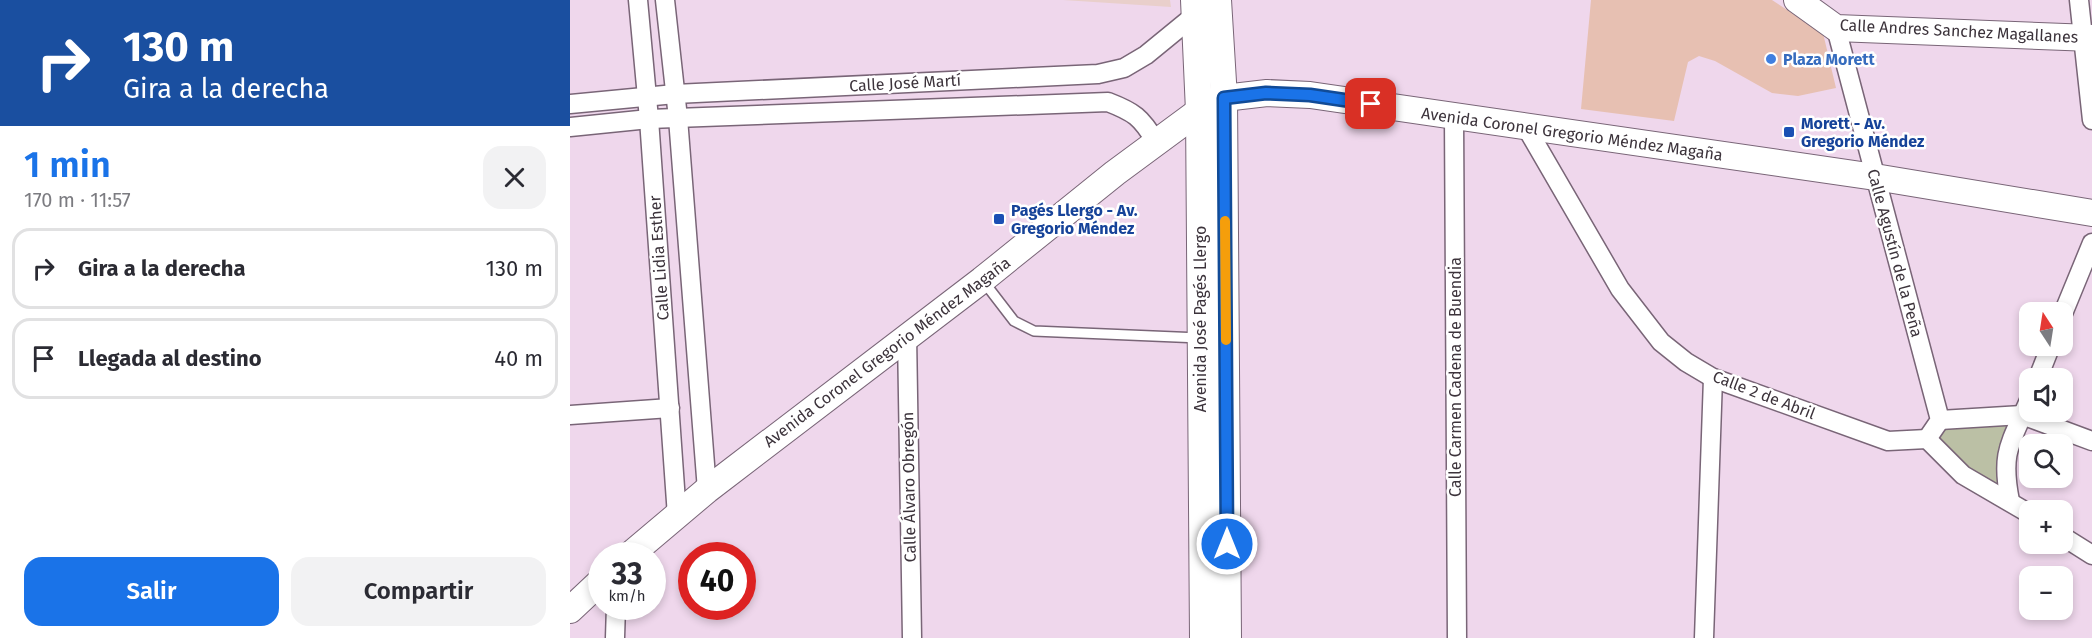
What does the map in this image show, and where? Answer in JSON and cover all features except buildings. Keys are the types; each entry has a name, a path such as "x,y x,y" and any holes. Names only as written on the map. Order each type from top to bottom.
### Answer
{"main road":[{"name":"Calle Andres Sanchez Magallanes","path":"1797,0 1836,27 2087,38"},
{"name":"Avenida José Pagés Llergo","path":"1207,4 1224,98 1228,638"},
{"name":"Avenida José Pagés Llergo","path":"1203,638 1199,111 1207,4"},
{"name":"Avenida Coronel Gregorio Méndez Magaña","path":"646,542 707,490 907,335 982,280 1156,142 1199,111 1224,98 1266,93 1310,95 1875,177 2092,213"},
{"path":"570,610 588,593"}],"street":[{"name":"Calle Lidia Esther","path":"638,0 649,119 677,516"},
{"name":"Calle Lidia Esther","path":"665,0 678,118 707,490"},
{"path":"2079,0 2087,38 2092,120"},
{"name":"Calle José Martí","path":"570,104 675,94 1098,74 1124,68 1146,55 1207,4"},
{"name":"Calle Agustín de la Peña","path":"1836,27 1940,420"},
{"name":"Calle José Martí","path":"570,127 649,119 1108,102 1132,111 1144,122 1156,142"},
{"name":"Calle Carmen Cadena de Buendia","path":"1454,117 1457,638"},
{"name":"Calle 2 de Abril","path":"1526,127 1620,289 1661,342 1713,378 1888,441 1927,439"},
{"path":"2068,302 2092,243"},
{"name":"Calle Álvaro Obregón","path":"907,335 912,638"},
{"path":"1708,634 1713,378"},
{"path":"570,416 670,408"},
{"path":"2019,415 1940,420 1927,439 1963,475 2019,507"},
{"path":"2010,501 2006,478 2006,454 2019,422"},
{"path":"2041,422 2092,441"},
{"path":"2073,543 2092,555"},
{"path":"615,638 616,620"}],"lane":[{"path":"982,280 1014,321 1034,331 1200,338"}],"shaded area":[{"path":"1063,0 1170,0 1171,7"}],"green space":[{"path":"2019,415 2019,422 2006,454 2010,501 1927,439 1940,420"}],"slow traffic":[{"path":"1225,221 1226,340"}],"place":[{"name":"Plaza Morett","path":"1771,59"},
{"name":"Morett - Av. Gregorio Méndez","path":"1789,132"},
{"name":"Pagés Llergo - Av. Gregorio Méndez","path":"999,219"}],"route":[{"path":"1227,544 1224,98 1266,93 1310,95 1371,104"}]}
